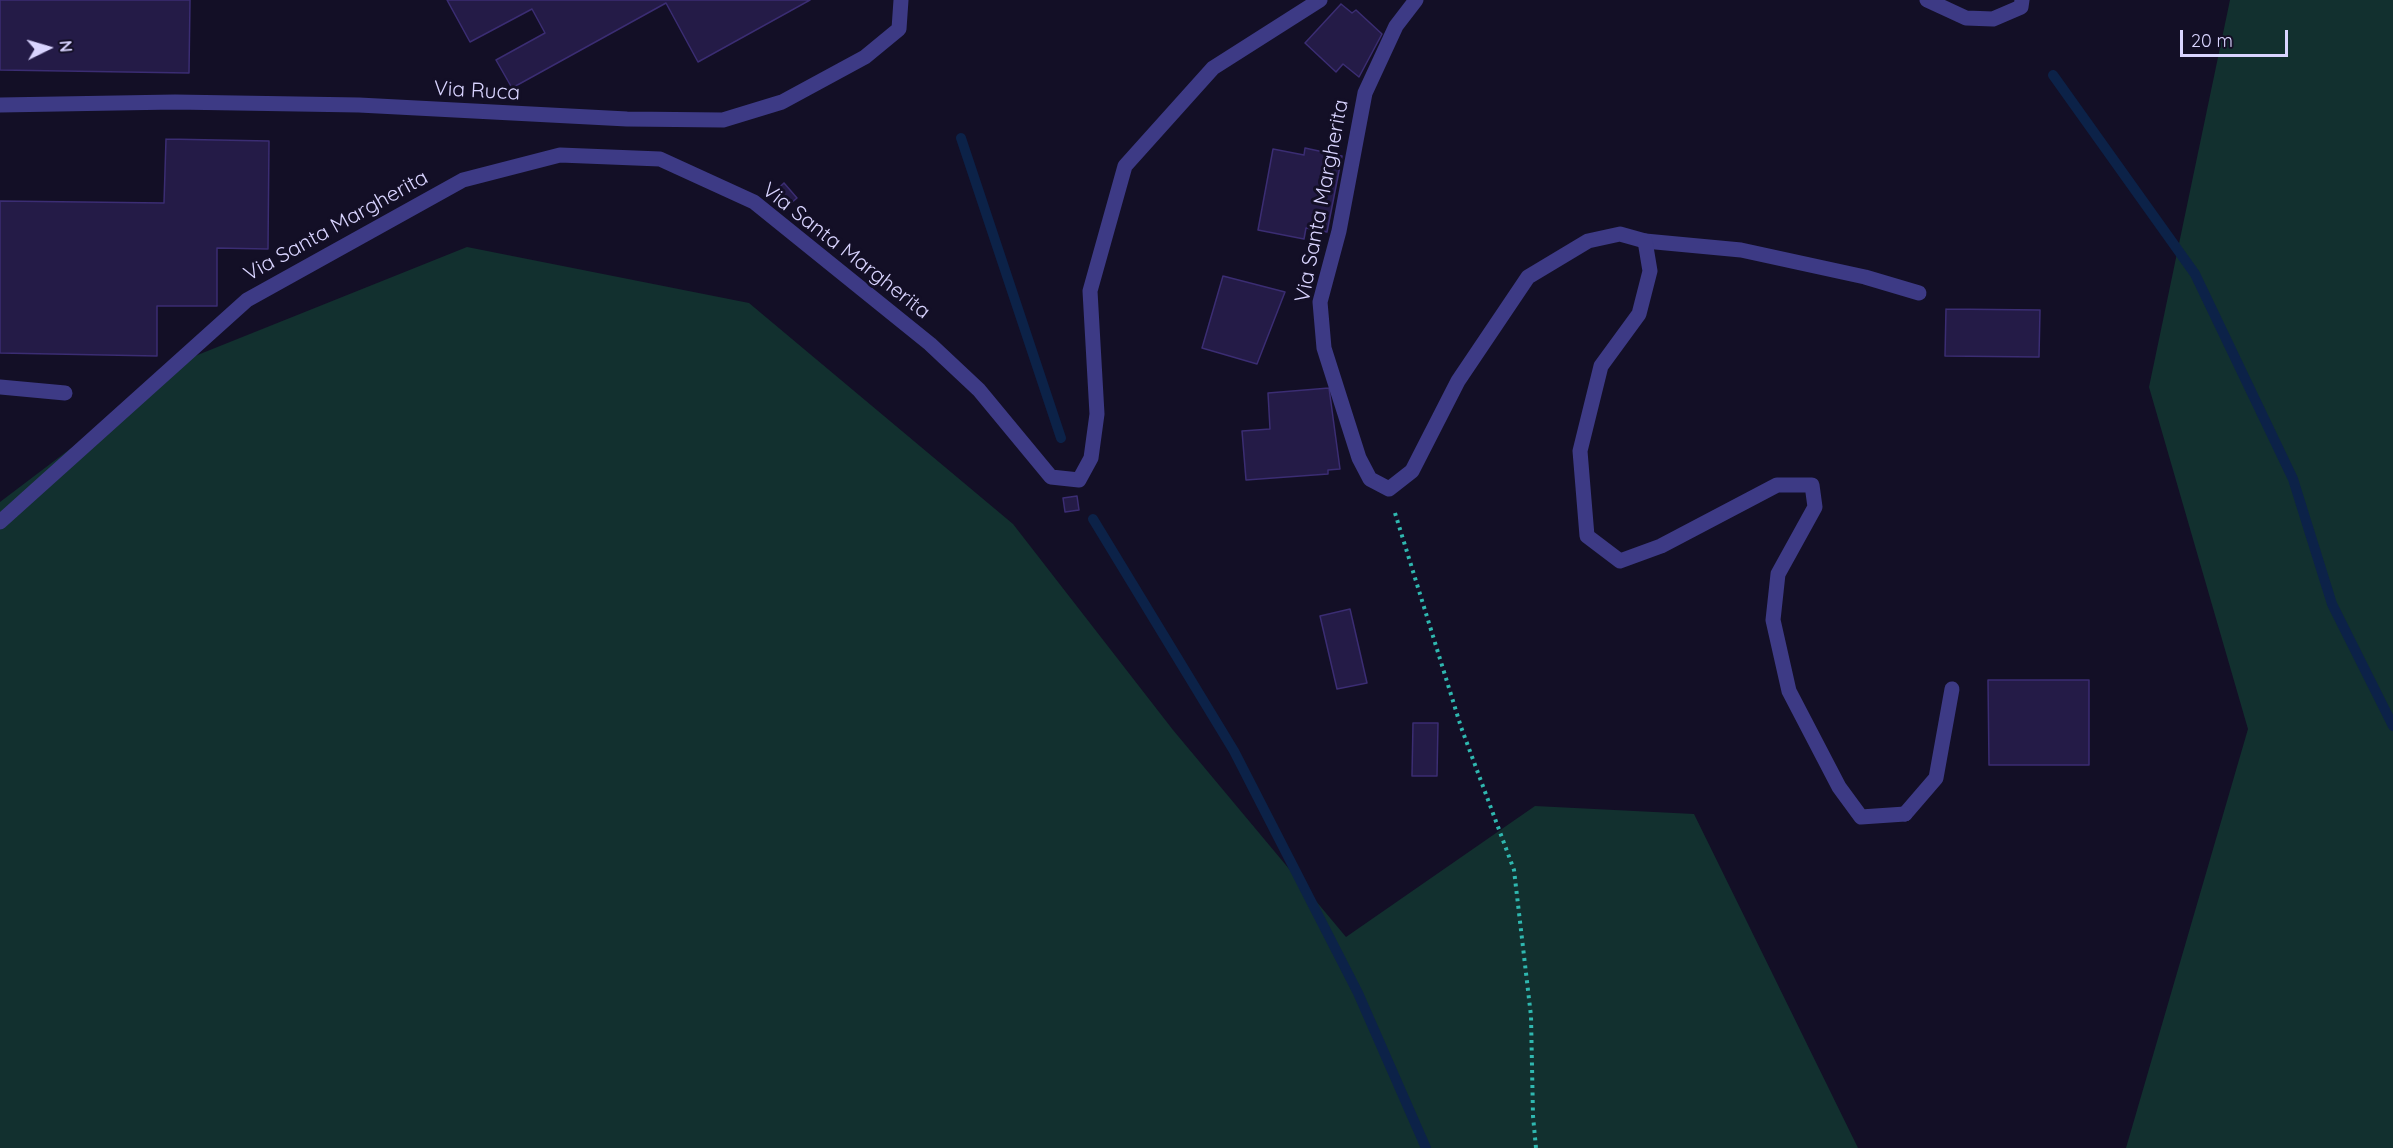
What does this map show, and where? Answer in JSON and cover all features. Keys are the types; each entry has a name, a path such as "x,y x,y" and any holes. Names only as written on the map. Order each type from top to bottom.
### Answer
{"street":[{"name":"Via Ruca","path":"0,105 175,102 359,105 502,114 723,120 782,102 866,57 899,29 901,0"},
{"name":"Via Santa Margherita","path":"0,522 247,300 463,180 560,155 660,159 754,202 930,344 979,390 1052,477 1079,480 1092,458 1097,414 1090,291 1125,166 1213,68 1320,0"},
{"name":"Via Santa Margherita","path":"1389,489 1370,479 1359,458 1324,348 1320,302 1339,231 1365,93 1396,26 1416,0"},
{"path":"1927,0 1966,18 1984,19 1993,19 2021,7 2022,0"},
{"path":"1389,489 1412,471 1458,381 1528,277 1588,241 1620,234 1645,241 1741,250 1866,277 1919,293"},
{"path":"1645,241 1650,271 1639,314 1601,366 1580,452 1587,536 1620,561 1660,546 1777,485 1812,485 1815,507 1778,574 1773,620 1789,691 1839,787 1861,817 1905,814 1936,778 1952,689"},
{"path":"0,387 65,393"}],"path":[{"path":"1389,489 1426,621 1461,727 1514,870 1531,1016 1536,1148"}],"green space":[{"path":"2230,0 2393,0 2393,1148 2126,1148 2248,729 2149,387"},
{"path":"467,247 749,303 1013,524 1173,730 1346,937 1535,806 1694,814 1858,1148 0,1148 0,502 190,358"}],"building":[{"path":"0,0 190,0 189,73 0,70"},
{"path":"447,0 810,0 698,62 666,3 512,88 496,60 545,33 532,9 470,42"},
{"path":"1341,4 1352,13 1356,10 1382,34 1359,77 1343,64 1336,72 1305,43"},
{"path":"166,139 269,141 268,249 217,248 217,306 157,306 157,356 0,353 0,201 164,203"},
{"path":"1305,148 1342,156 1327,232 1306,228 1304,239 1258,230 1273,149 1304,155"},
{"path":"784,183 797,198 784,209 772,194"},
{"path":"1223,276 1285,292 1257,364 1202,348"},
{"path":"1946,309 2040,310 2039,357 1945,356"},
{"path":"1329,388 1340,469 1328,470 1328,474 1246,480 1242,431 1270,429 1268,393"},
{"path":"1077,496 1079,510 1065,512 1063,498"},
{"path":"1350,609 1367,683 1337,689 1320,616"},
{"path":"1988,680 2089,680 2089,765 1989,765"},
{"path":"1413,723 1438,723 1437,776 1412,776"}],"waterway":[{"path":"2053,75 2195,274 2293,479 2332,604 2393,726"},
{"path":"961,138 1061,438"},
{"path":"1093,519 1234,751 1358,993 1426,1148"}]}
